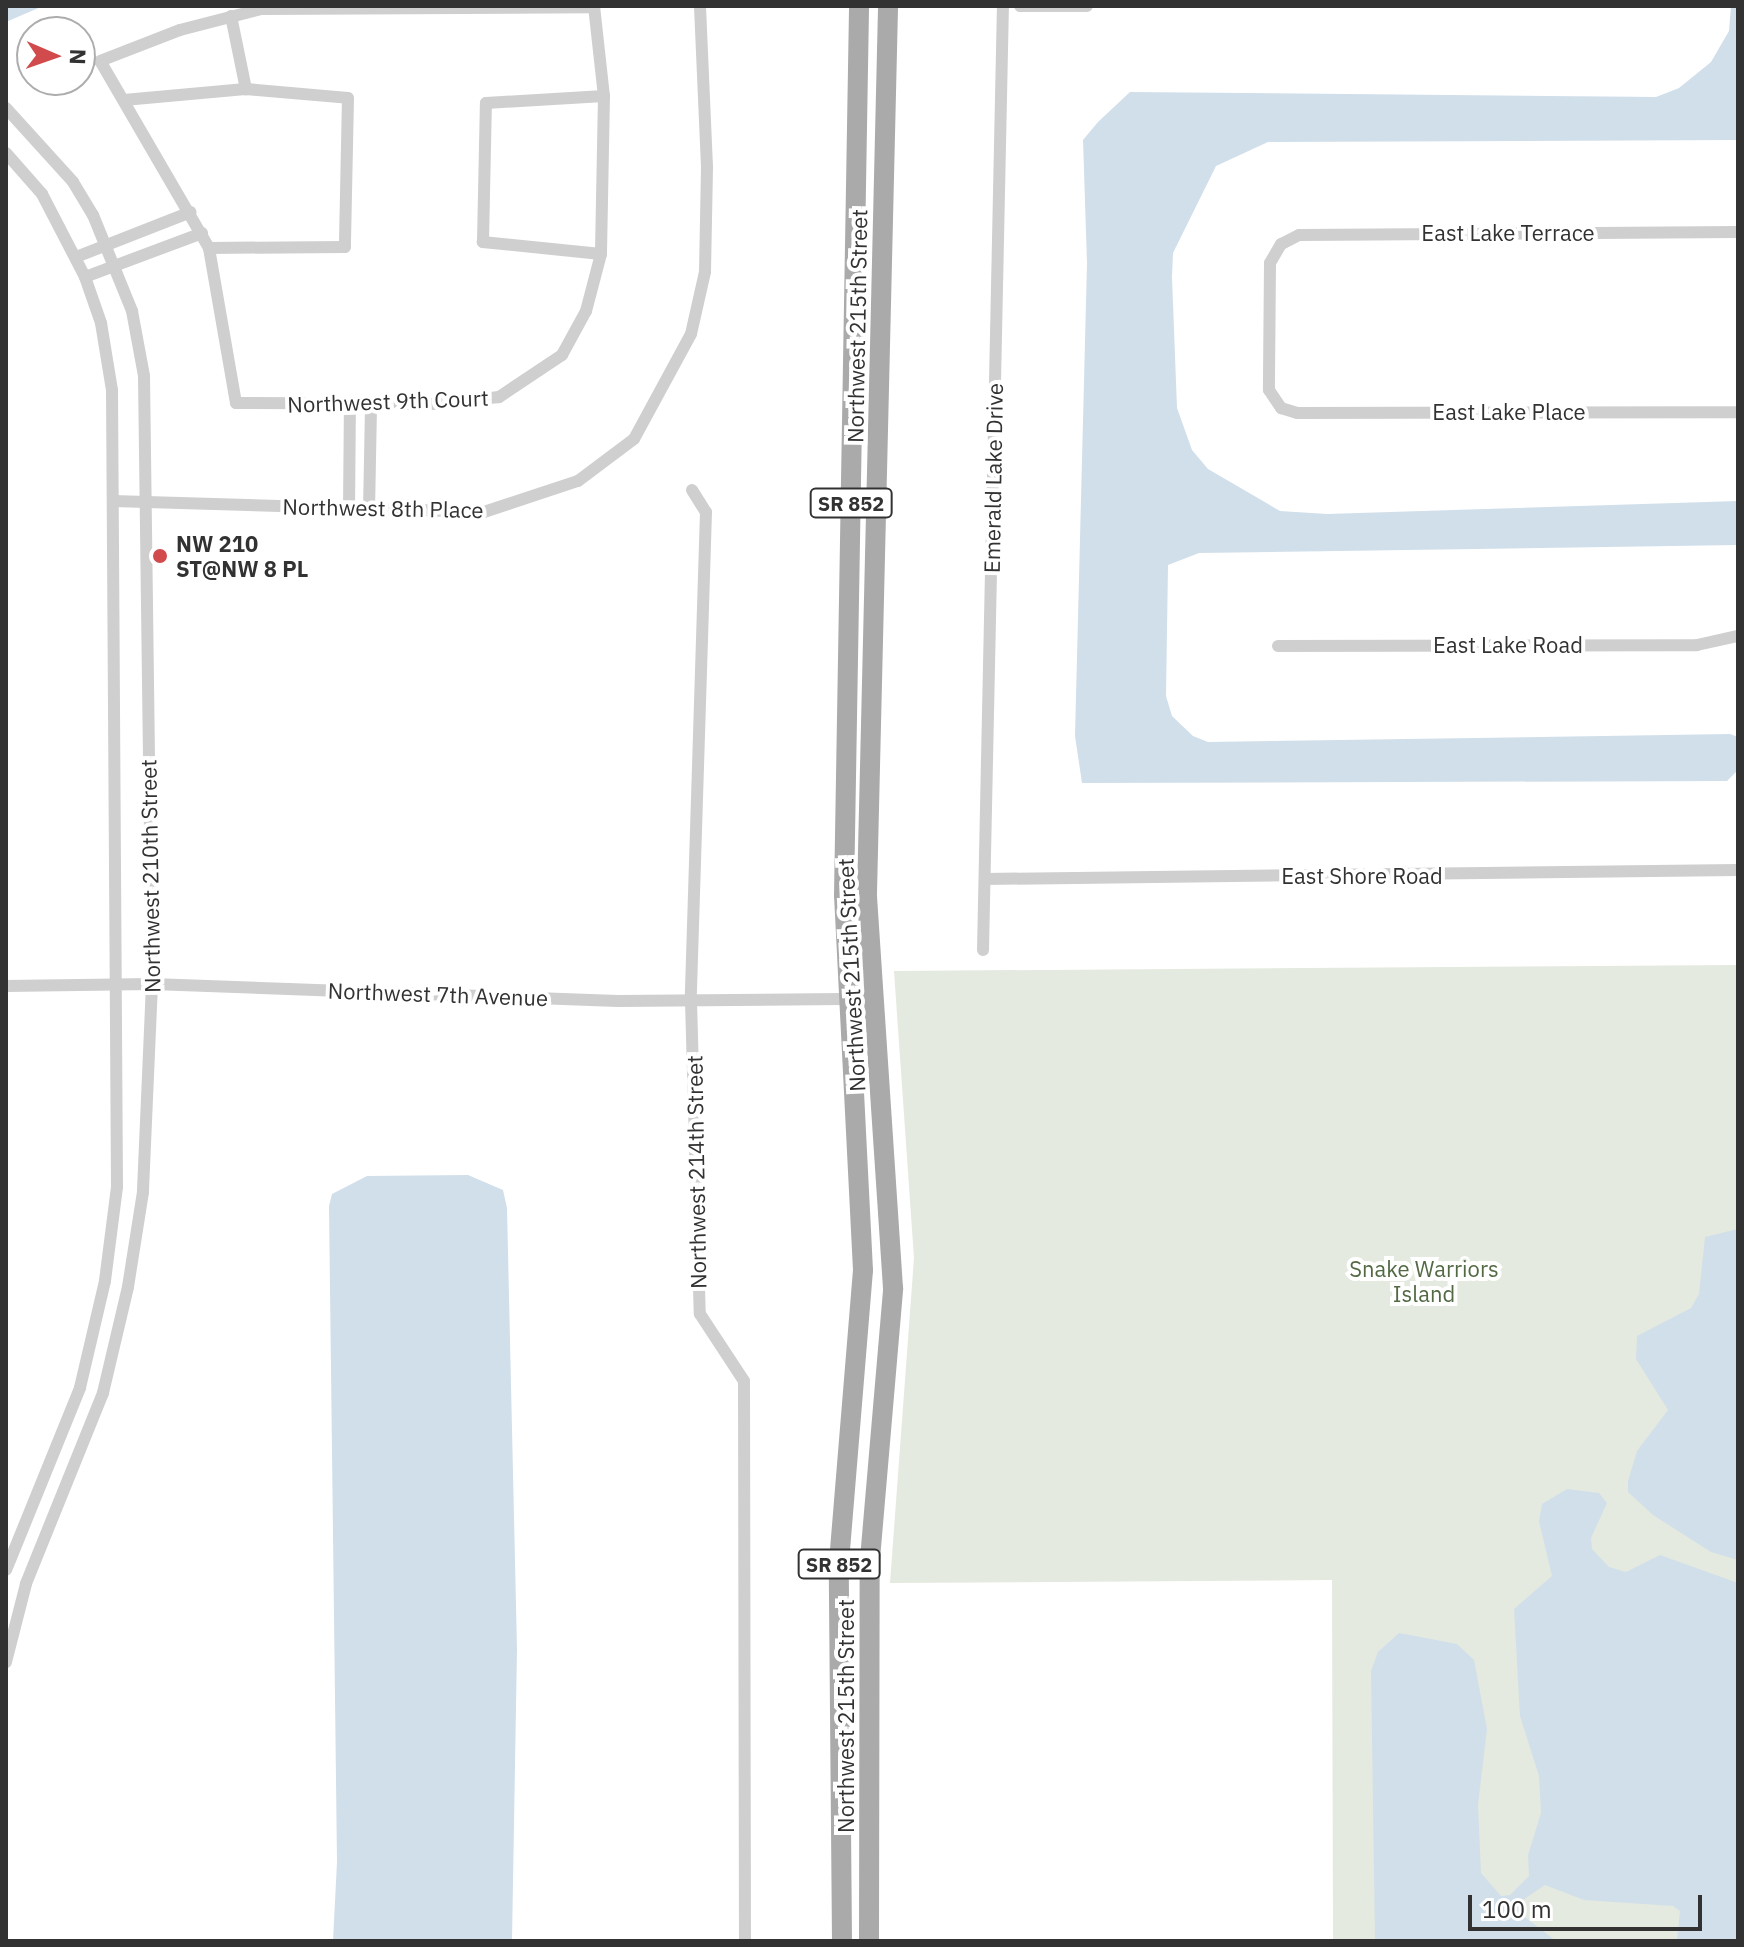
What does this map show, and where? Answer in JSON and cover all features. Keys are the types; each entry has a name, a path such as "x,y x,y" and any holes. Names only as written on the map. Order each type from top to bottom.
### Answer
{"main road":[{"name":"Northwest 215th Street","path":"842,1941 839,1562 863,1270 863,1188 846,1000 859,6"},
{"name":"Northwest 215th Street","path":"869,1941 870,1559 893,1288 871,999 867,893 888,6"}],"street":[{"name":"Northwest 8th Place","path":"113,501 349,511 484,512 578,481 634,439 691,334 705,272 707,167 700,6"},
{"name":"Emerald Lake Drive","path":"983,950 1003,6"},
{"path":"1020,6 1087,6"},
{"path":"124,100 246,89 348,98 345,247 209,248 191,212 100,61 231,16 261,9 594,7"},
{"name":"Northwest 9th Court","path":"209,248 236,403 371,405 499,397 562,355 586,311 601,254 604,96 594,7"},
{"path":"231,16 246,89"},
{"path":"601,254 483,242 486,103 604,96"},
{"name":"Northwest 210th Street","path":"6,108 73,182 106,244 132,311 144,376 152,984 143,1192 128,1287 103,1393 26,1584 6,1662"},
{"name":"Northwest 210th Street","path":"6,153 42,194 85,277 101,323 112,390 117,987 117,1187 105,1281 80,1388 6,1570"},
{"path":"76,257 191,212"},
{"name":"East Lake Terrace","path":"1281,408 1269,390 1270,263 1281,244 1299,235 1738,232"},
{"path":"85,277 202,233"},
{"path":"349,511 350,405"},
{"path":"369,511 371,405"},
{"name":"East Lake Place","path":"1281,408 1297,413 1738,412"},
{"name":"Northwest 214th Street","path":"692,490 706,512 691,1001 700,1314 744,1381 745,1941"},
{"name":"East Lake Road","path":"1278,646 1697,645 1738,636"},
{"name":"East Shore Road","path":"985,879 1738,870"},
{"name":"Northwest 7th Avenue","path":"6,986 117,987 152,984 691,1001 871,999"}],"green space":[{"name":"Snake Warriors Island","path":"1738,965 1738,1941 1333,1941 1332,1580 890,1583 914,1258 894,971"}],"shaded area":[{"path":"6,6 43,6 16,16 6,22"},
{"path":"1731,6 1738,6 1738,140 1268,142 1216,166 1173,253 1172,277 1177,408 1192,450 1208,469 1280,511 1327,514 1738,501 1738,545 1199,553 1168,565 1166,696 1172,716 1193,736 1208,742 1730,734 1738,737 1738,770 1727,781 1082,783 1075,736 1087,263 1083,140 1098,122 1130,92 1656,97 1679,88 1711,62 1729,31"},
{"path":"468,1175 503,1190 507,1208 517,1649 512,1941 333,1941 337,1862 329,1206 332,1194 367,1176"},
{"path":"1738,1229 1738,1560 1711,1552 1653,1515 1628,1492 1628,1481 1637,1451 1668,1410 1636,1359 1637,1336 1691,1308 1699,1294 1705,1237"},
{"path":"1567,1489 1599,1493 1607,1503 1591,1538 1592,1549 1609,1567 1626,1572 1660,1555 1738,1583 1738,1941 1677,1941 1680,1911 1673,1906 1584,1900 1545,1885 1523,1900 1518,1912 1556,1941 1375,1941 1371,1671 1378,1652 1399,1633 1457,1644 1474,1660 1487,1729 1478,1805 1481,1873 1501,1896 1510,1895 1529,1876 1528,1855 1541,1813 1539,1776 1520,1716 1514,1609 1552,1576 1539,1521 1542,1504"}],"place":[{"name":"NW 210 ST@NW 8 PL","path":"160,556"}]}
